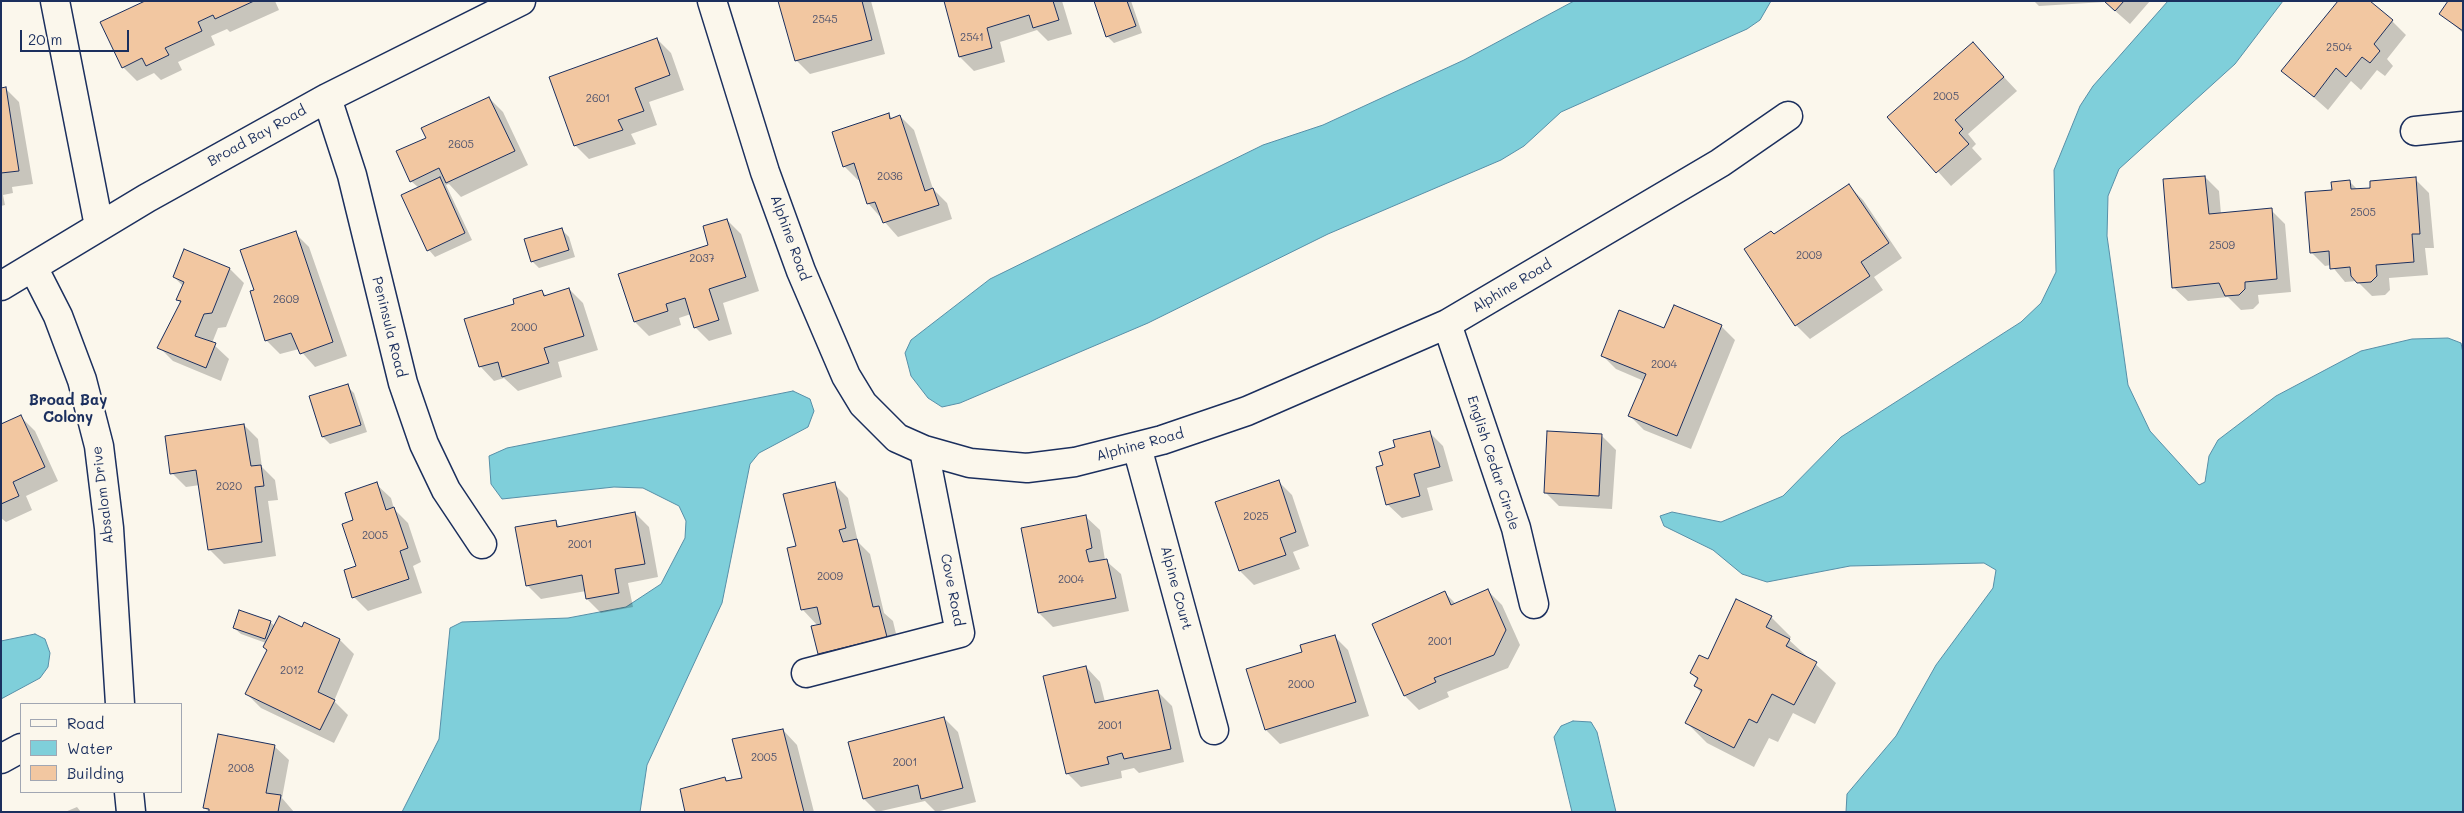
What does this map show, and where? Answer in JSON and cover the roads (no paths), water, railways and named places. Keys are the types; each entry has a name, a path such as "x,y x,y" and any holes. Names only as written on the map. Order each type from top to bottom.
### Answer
{"street":[{"path":"55,1 99,226"},
{"name":"Broad Bay Road","path":"1,286 99,226 327,98 407,56 521,1"},
{"name":"Alphine Road","path":"712,1 769,182 801,271 846,376 863,404 897,438 924,450 970,463 1027,468 1075,462 1162,440 1246,411 1447,324 1720,163 1788,116"},
{"name":"Peninsula Road","path":"327,98 352,175 403,383 424,444 446,490 482,544"},
{"path":"2415,131 2463,126"},
{"name":"Absalom Drive","path":"32,267 58,316 82,380 99,446 108,528 119,703"},
{"name":"English Cedar Circle","path":"1447,324 1516,528 1534,604"},
{"name":"Alpine Court","path":"1138,446 1214,730"},
{"name":"Cove Road","path":"806,673 960,633 924,450"},
{"path":"1,759 20,749"},
{"path":"129,793 131,812"}],"water":[{"path":"1574,1 1771,1 1760,20 1747,29 1561,112 1524,146 1501,160 1328,234 1148,323 960,403 942,407 928,398 911,376 905,353 911,340 990,279 1263,145 1323,125 1464,60"},
{"path":"2168,1 2283,1 2235,64 2119,169 2108,196 2107,236 2128,385 2150,431 2199,485 2205,482 2209,456 2218,440 2276,396 2361,351 2412,339 2448,338 2461,343 2463,353 2463,812 1846,812 1847,794 1896,736 1936,665 1993,588 1996,570 1984,563 1850,566 1767,582 1742,574 1713,550 1664,526 1660,516 1672,512 1721,522 1783,496 1841,437 2021,322 2041,303 2056,272 2054,170 2080,106 2093,86"},
{"path":"793,391 810,399 814,411 808,427 759,453 750,464 722,603 647,765 640,812 402,812 439,739 450,628 462,622 568,618 626,607 661,584 685,538 686,521 679,506 643,488 614,487 502,499 491,484 489,456 507,448"},
{"path":"35,634 45,639 50,653 48,667 40,678 1,699 1,641"},
{"path":"1573,721 1591,722 1597,732 1616,812 1572,812 1554,737 1561,726"}],"district":[{"name":"Broad Bay Colony","path":"68,408"}]}
